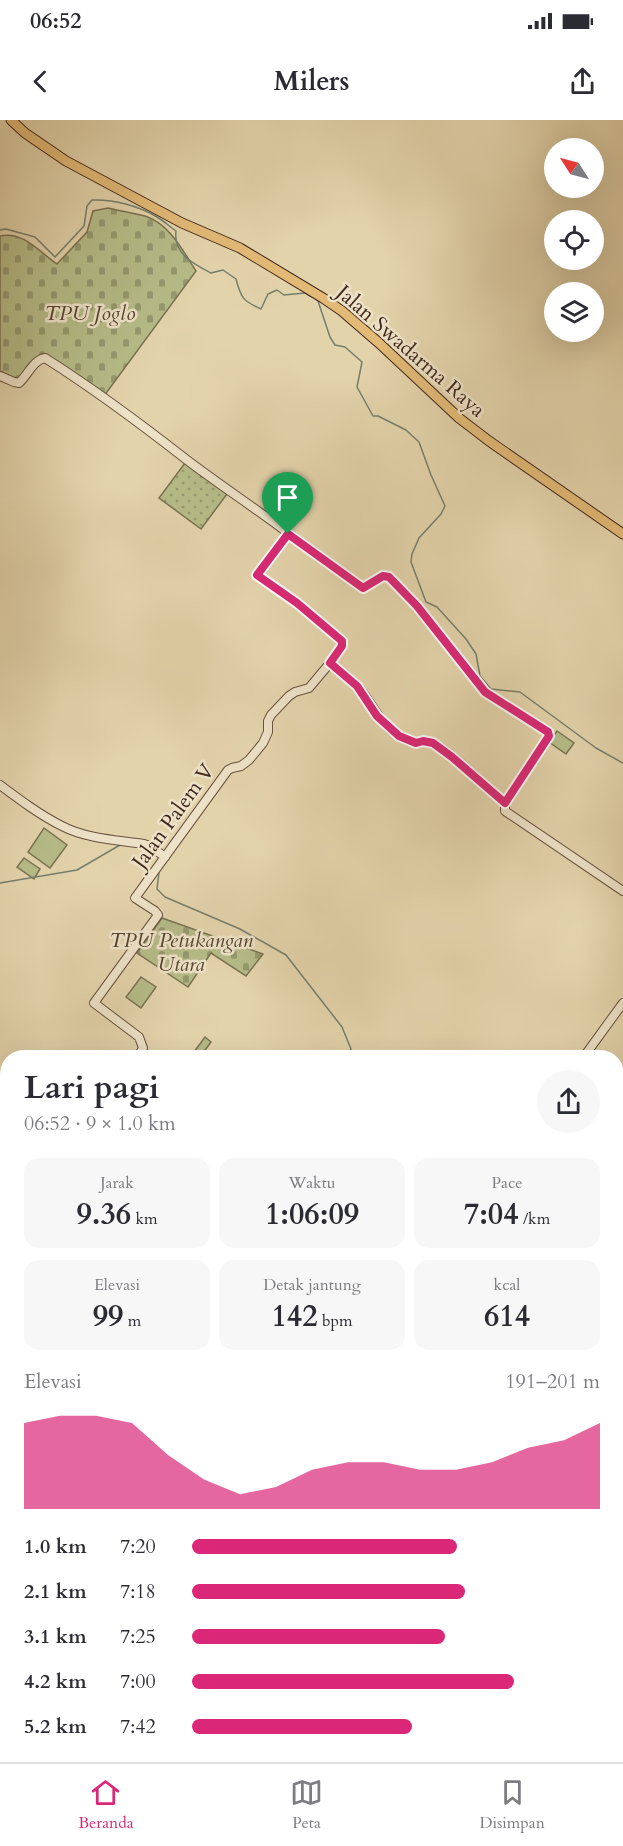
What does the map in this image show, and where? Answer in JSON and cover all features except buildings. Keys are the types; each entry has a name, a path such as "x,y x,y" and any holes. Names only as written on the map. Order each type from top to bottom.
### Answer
{"main road":[{"name":"Jalan Swadarma Raya","path":"11,120 25,133 66,161 182,223 240,248 342,311 380,343 459,418 623,534"}],"street":[{"path":"0,376 19,382 36,361 42,357 45,358 160,438 188,461 363,588 383,576 389,577 423,614 485,692 548,732 549,736 505,803 504,808 623,891"},
{"path":"288,534 257,575 297,603 342,641 342,646 330,663 357,686 377,716 399,736 416,743 423,741 433,743 505,803"},
{"name":"Jalan Palem V","path":"142,1050 139,1037 94,1003 158,915 157,912 135,898 228,770 245,764 256,752 268,732 268,721 271,716 289,696 309,688 330,663"},
{"path":"0,785 31,808 64,827 102,838 144,844 150,846 164,858"},
{"path":"589,1050 623,1003"}],"green space":[{"name":"TPU Joglo","path":"108,208 145,216 162,225 181,247 196,271 104,396 42,354 24,379 15,378 0,371 0,236 9,235 24,239 57,264 87,232 93,211"},
{"path":"185,463 227,494 201,529 159,498"},
{"path":"557,731 574,743 566,754 549,742"},
{"path":"44,828 67,845 50,868 28,852"},
{"path":"24,858 40,869 34,879 17,867"},
{"name":"TPU Petukangan Utara","path":"162,918 263,954 246,976 211,953 188,987 137,953"},
{"path":"141,977 156,987 141,1008 126,997"},
{"path":"205,1037 211,1042 205,1050 195,1050"}],"waterway":[{"path":"0,230 6,229 35,237 55,257 84,226 87,206 92,200 117,202 142,210 165,222 176,231 178,246 186,257 211,273 223,270 236,279 239,291 246,301 261,309 268,294 277,290 284,295 305,293 312,297"},
{"path":"316,299 335,345 345,347 362,362 357,387 373,416 378,416 406,430 419,442 445,506 441,514 419,538 412,554 411,562 426,602 437,607 466,639 476,654 480,676 491,689 520,692 596,748 623,763"},
{"path":"0,883 77,870 120,845"},
{"path":"159,872 157,889 165,897 240,929 286,955 342,1027 350,1050"}],"route":[{"path":"288,534 363,588 383,576 389,577 417,606 485,692 548,732 549,736 505,803 433,743 408,741 391,730 377,716 357,686 330,663 342,646 342,641 297,603 257,575 288,534"}]}
